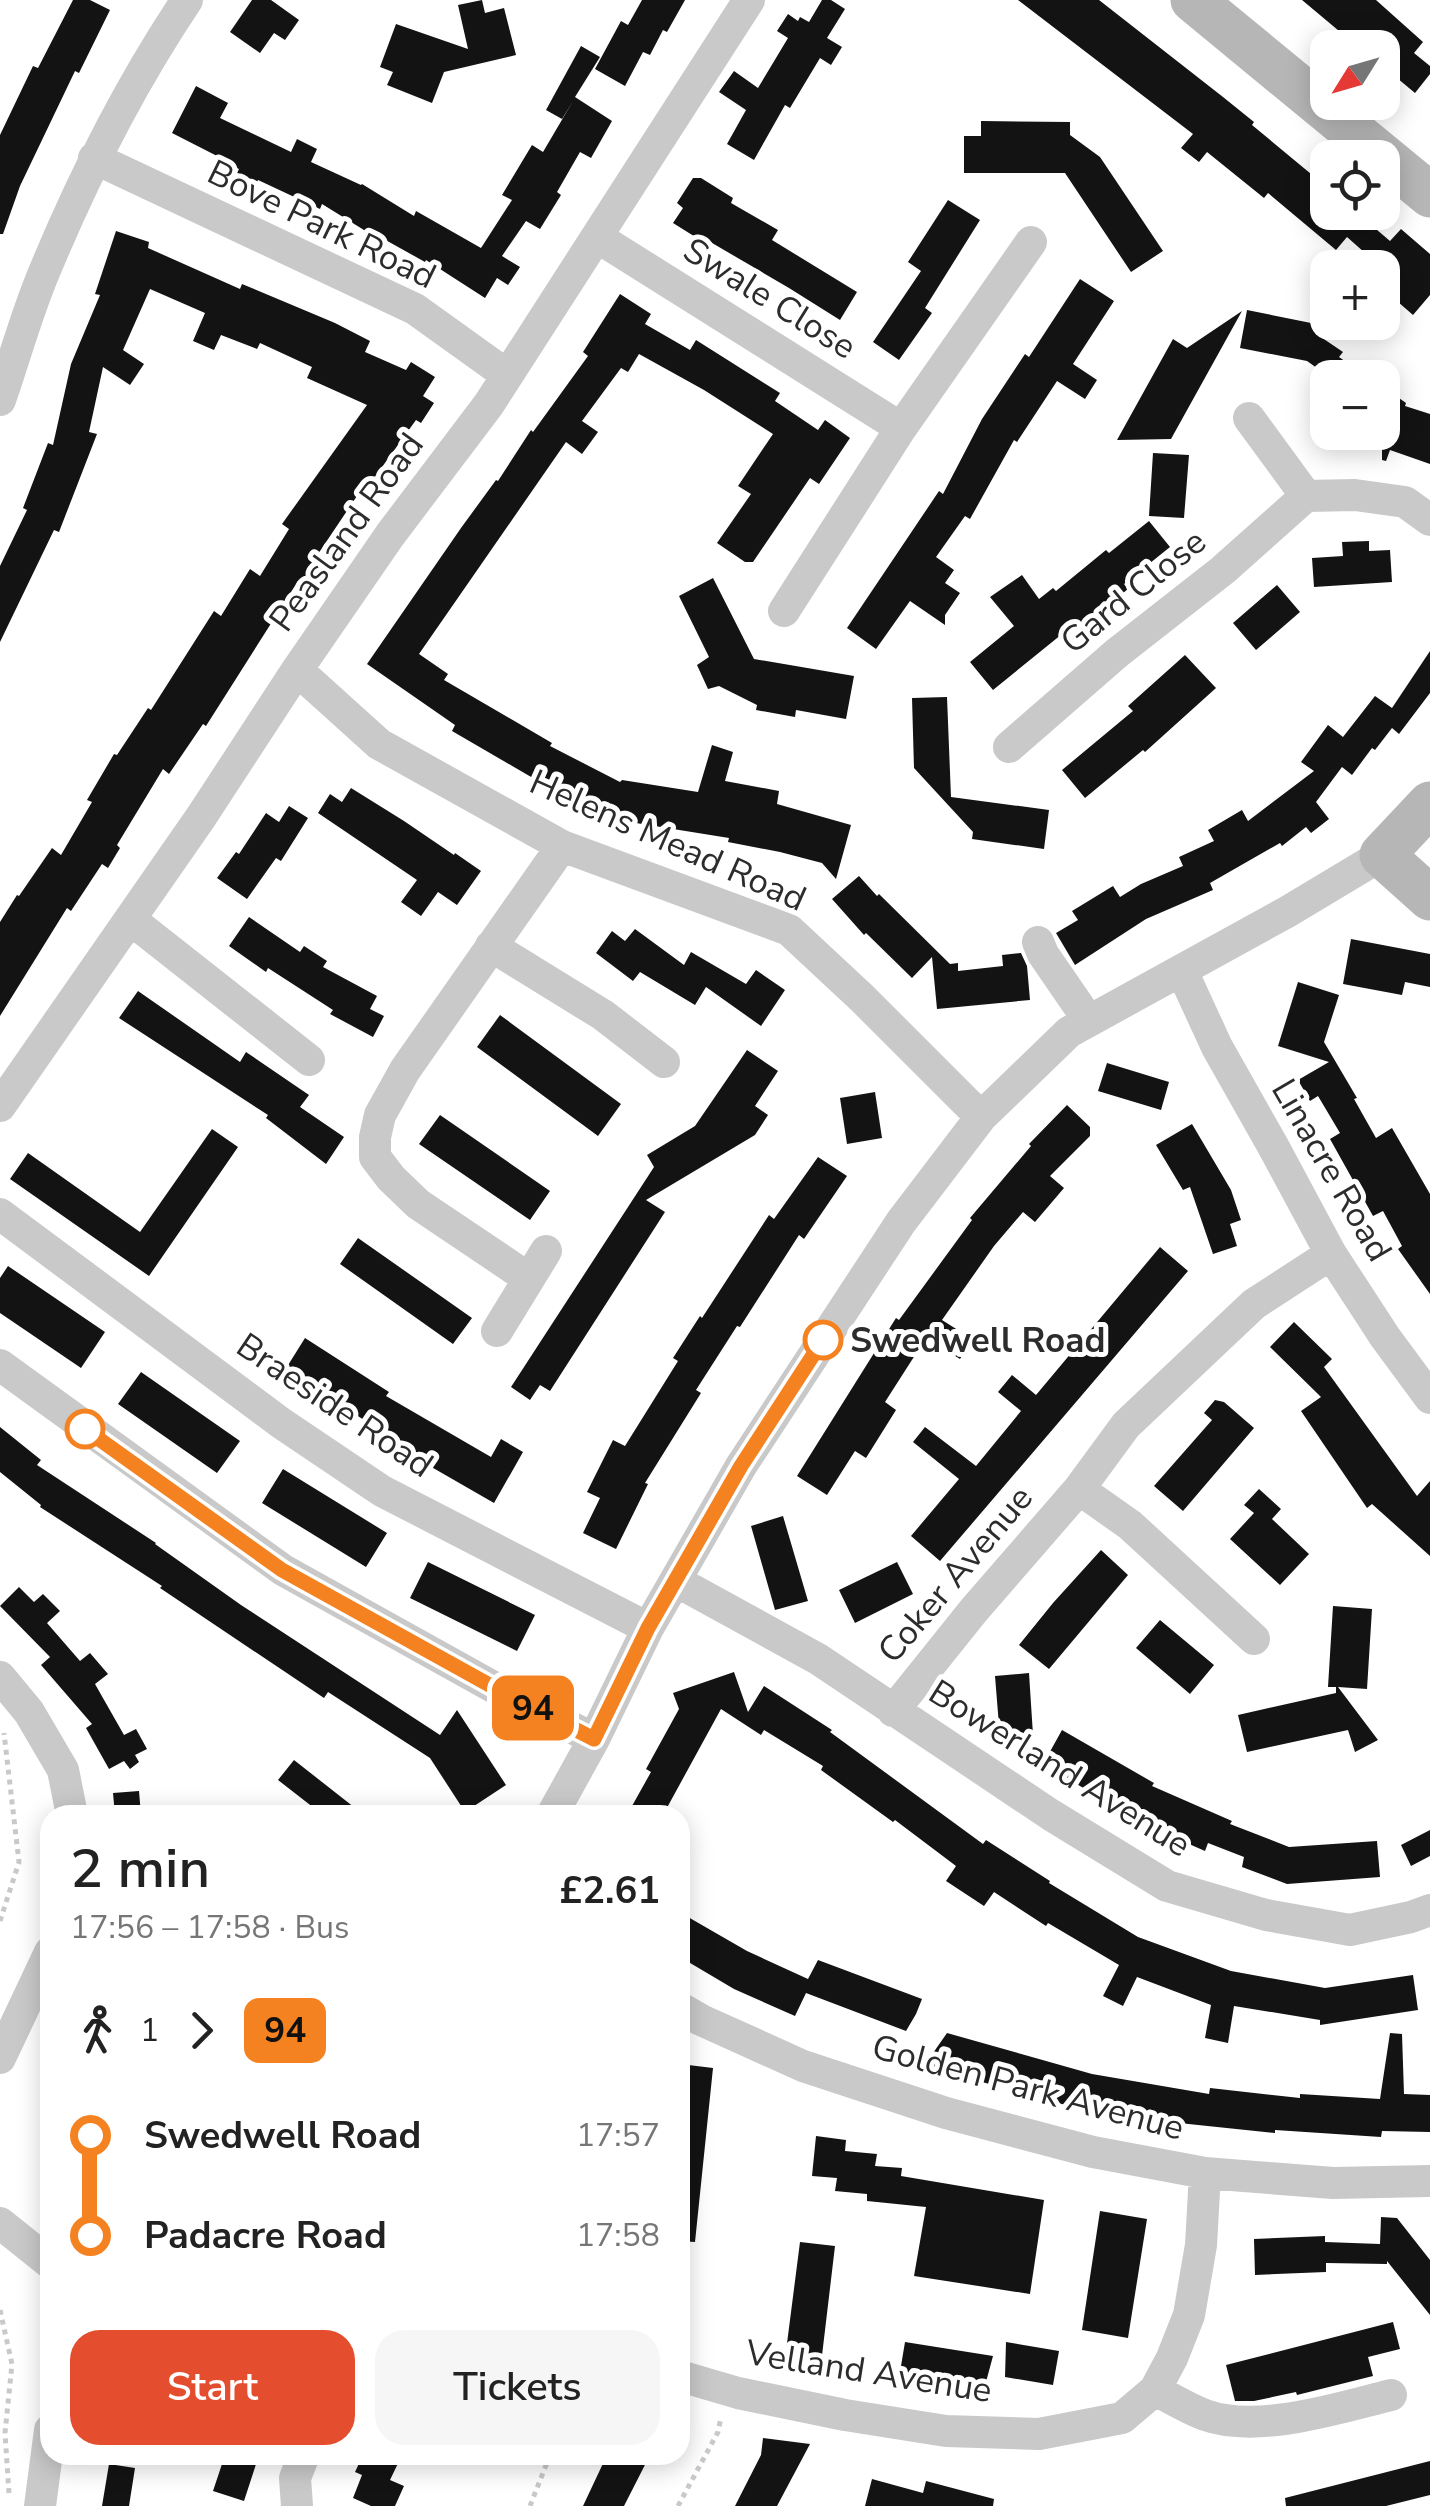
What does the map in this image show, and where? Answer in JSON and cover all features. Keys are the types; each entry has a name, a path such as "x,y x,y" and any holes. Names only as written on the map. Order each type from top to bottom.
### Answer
{"street":[{"path":"0,400 44,273 94,158 186,0"},
{"name":"Peasland Road","path":"0,1106 390,535 489,404 750,0"},
{"path":"1198,1 1430,195"},
{"name":"Bove Park Road","path":"94,158 414,309 508,375"},
{"name":"Swale Close","path":"597,237 901,428"},
{"path":"784,611 901,428 1032,242"},
{"path":"1250,418 1306,496 1355,495 1405,502 1430,520"},
{"name":"Gard Close","path":"1009,746 1223,570 1306,496"},
{"name":"Helens Mead Road","path":"296,670 379,744 562,846 789,930 981,1118"},
{"path":"558,1805 648,1628 741,1466 901,1222 981,1118 1069,1032 1382,855 1430,804"},
{"path":"497,1331 537,1265 418,1204 375,1156 375,1137 380,1115 405,1070 562,846"},
{"path":"1382,855 1430,898"},
{"path":"130,918 309,1060"},
{"path":"1038,942 1089,1021"},
{"path":"492,946 602,1015 664,1062"},
{"name":"Linacre Road","path":"1182,970 1217,1047 1331,1254 1430,1398"},
{"name":"Braeside Road","path":"0,1214 281,1423 382,1491 648,1628"},
{"name":"Coker Avenue","path":"893,1711 1079,1489 1126,1425 1254,1304 1331,1254"},
{"path":"0,1366 282,1570 594,1739"},
{"name":"Coker Avenue","path":"1079,1489 1130,1525 1254,1639"},
{"name":"Bowerland Avenue","path":"676,1581 818,1660 1051,1816 1167,1886 1266,1915 1350,1930 1411,1918 1430,1910"},
{"path":"0,1677 29,1712 63,1770 70,1805"},
{"path":"0,2058 40,1973"},
{"name":"Golden Park Avenue","path":"690,2014 803,2066 946,2113 1093,2152 1205,2173 1332,2182 1430,2181"},
{"name":"Velland Avenue","path":"690,2379 845,2415 946,2430 1039,2434 1122,2418 1156,2390 1189,2314 1200,2246 1205,2173"},
{"path":"0,2222 40,2254"},
{"path":"1156,2390 1206,2416 1252,2423 1392,2395"},
{"path":"40,2506 45,2465"},
{"path":"297,2506 296,2478 301,2465"}],"path":[{"path":"0,1921 19,1862 3,1730"},
{"path":"0,2310 12,2364 5,2432 10,2506"},
{"path":"678,2506 718,2432 726,2389"},
{"path":"530,2506 546,2465"}],"building":[{"path":"73,0 90,0 110,10 79,73 75,71 0,234 0,135 33,66 38,68"},
{"path":"252,0 271,0 299,20 285,40 274,33 260,53 230,32"},
{"path":"482,0 485,13 504,8 516,55 444,72 432,103 387,85 393,72 380,67 396,24 468,49 458,5"},
{"path":"642,0 685,0 650,55 643,52 625,86 595,69 621,21 628,25"},
{"path":"822,0 831,0 845,9 827,38 842,47 831,65 820,58 790,108 785,105 754,160 727,144 746,110 719,92 734,71 758,88 788,38 777,31 788,14 809,22"},
{"path":"1018,0 1099,0 1254,122 1252,125 1310,173 1310,228 1268,193 1264,198 1207,152 1199,162 1181,148 1193,134"},
{"path":"1302,0 1376,0 1423,42 1414,53 1430,66 1430,74 1415,93 1400,80 1400,30 1338,30"},
{"path":"581,46 600,57 575,97 612,121 591,158 580,152 540,229 526,221 502,256 520,267 508,285 497,278 485,298 426,260 372,235 322,204 320,209 237,173 239,169 172,133 196,86 228,103 220,118 291,152 297,139 317,149 311,162 362,184 414,216 416,211 481,248 512,200 502,195 532,145 543,152 573,101 562,119 546,110"},
{"path":"981,121 1070,122 1070,135 1100,157 1163,251 1131,272 1065,173 964,173 964,136 981,136"},
{"path":"693,178 701,178 733,198 731,203 778,230 772,240 857,292 840,320 673,223 683,208 677,203"},
{"path":"948,200 980,220 925,308 932,313 899,360 873,342 921,271 908,262"},
{"path":"1401,229 1430,254 1430,295 1413,315 1400,304 1400,250 1362,250 1347,237 1336,250 1312,230 1377,230 1390,241"},
{"path":"116,231 149,242 148,248 240,289 242,284 335,323 370,341 365,352 406,370 411,362 435,377 423,396 434,403 421,423 416,420 364,492 361,490 312,563 317,566 306,586 298,581 206,726 203,724 169,774 163,769 117,845 120,848 108,868 102,864 71,911 67,908 0,1016 0,922 52,848 61,855 114,754 117,755 148,708 151,710 214,611 221,616 250,569 260,576 289,529 282,524 367,405 307,378 312,367 260,343 257,349 221,335 214,350 193,341 205,313 150,289 123,350 144,364 130,385 103,367 89,432 97,434 59,532 54,530 0,642 0,566 27,510 23,508 48,443 53,445 71,364 100,295 95,294"},
{"path":"1080,279 1114,301 1073,364 1097,380 1085,399 1057,381 1017,442 1014,440 970,519 965,516 936,557 954,570 945,583 960,593 945,615 945,625 910,601 876,649 847,628 939,491 943,494 982,419"},
{"path":"620,294 651,314 645,324 690,350 696,340 780,393 775,401 818,430 825,420 850,438 819,484 810,478 753,562 745,562 717,543 751,494 738,486 773,434 639,354 628,372 621,368 582,421 598,432 582,454 566,442 419,654 448,674 444,680 552,743 550,746 620,782 698,792 712,745 733,752 725,781 779,791 777,804 851,825 836,879 822,863 728,842 729,838 611,819 452,731 455,725 367,664 531,430 588,356 583,352"},
{"path":"1247,310 1310,323 1310,340 1325,340 1343,352 1339,357 1343,360 1310,360 1310,363 1240,348"},
{"path":"1242,311 1171,439 1117,440 1173,339 1187,348"},
{"path":"1400,399 1405,406 1430,414 1430,464 1390,450 1400,450"},
{"path":"1382,450 1390,450 1386,461 1382,460"},
{"path":"1153,453 1189,455 1184,518 1149,516"},
{"path":"1149,521 1170,547 1124,584 1128,589 1071,635 1067,630 993,690 970,662 1014,626 990,597 1022,575 1039,599 1053,588 1056,591"},
{"path":"1369,541 1369,551 1390,550 1392,582 1314,587 1312,558 1343,556 1342,542"},
{"path":"713,578 754,659 854,676 846,719 796,710 795,717 756,710 757,705 719,686 708,689 697,665 709,657 679,596"},
{"path":"1277,585 1300,612 1256,650 1233,623"},
{"path":"1430,651 1430,693 1399,734 1392,728 1352,775 1342,767 1316,802 1329,819 1311,833 1306,827 1282,846 1280,843 1210,883 1213,890 1146,919 1075,965 1056,933 1078,920 1072,911 1113,886 1120,897 1183,866 1179,857 1214,841 1208,830 1242,810 1248,821 1314,771 1301,762 1328,725 1343,737 1375,696 1392,708"},
{"path":"1185,655 1216,688 1145,752 1085,798 1062,770 1133,711 1128,706"},
{"path":"947,697 951,797 1049,810 1044,849 972,839 973,832 914,768 912,698"},
{"path":"351,788 481,871 457,905 438,892 421,916 401,902 417,880 318,813 330,794 342,802"},
{"path":"289,806 308,818 281,861 276,858 247,899 217,878 236,852 239,854 266,813 279,822"},
{"path":"859,876 950,964 958,963 958,971 1003,966 1002,955 1021,953 1027,966 1030,1000 937,1009 932,957 912,978 864,935 832,899"},
{"path":"249,917 300,952 304,946 327,961 323,967 377,996 370,1009 384,1016 373,1037 330,1014 333,1010 229,946"},
{"path":"635,929 684,965 691,952 746,984 756,970 785,990 761,1026 706,987 695,1005 640,972 633,981 596,953 612,931 625,941"},
{"path":"1351,939 1430,954 1430,987 1405,982 1402,995 1343,984"},
{"path":"1298,982 1339,995 1324,1042 1376,1138 1392,1128 1430,1194 1430,1294 1398,1249 1402,1246 1383,1211 1373,1216 1330,1139 1340,1133 1318,1096 1310,1101 1298,1080 1329,1062 1278,1046"},
{"path":"138,991 240,1062 246,1052 309,1095 300,1107 344,1137 326,1164 266,1118 268,1115 119,1018"},
{"path":"500,1015 621,1104 598,1136 477,1047"},
{"path":"747,1050 778,1071 755,1106 768,1115 755,1135 646,1200 665,1212 550,1391 540,1385 530,1400 511,1387 654,1167 647,1155 695,1126"},
{"path":"1107,1063 1169,1082 1161,1110 1098,1091"},
{"path":"875,1092 882,1138 847,1144 840,1098"},
{"path":"1067,1105 1090,1127 1090,1136 1050,1176 1064,1188 1035,1222 1023,1212 942,1320 972,1339 960,1359 926,1338 885,1402 896,1410 866,1458 855,1451 827,1495 797,1476 896,1318 899,1320 970,1218 1029,1144"},
{"path":"440,1115 550,1191 530,1220 419,1144"},
{"path":"1192,1124 1231,1190 1241,1220 1230,1224 1237,1246 1213,1254 1190,1187 1183,1190 1156,1145"},
{"path":"212,1129 238,1147 149,1276 10,1179 28,1153 140,1232"},
{"path":"818,1157 847,1176 804,1239 799,1235 696,1390 701,1393 645,1483 648,1484 616,1549 583,1533 600,1498 587,1492 613,1440 625,1446 678,1361 673,1358 700,1316 769,1215 774,1219"},
{"path":"358,1238 472,1318 453,1344 340,1264"},
{"path":"1160,1247 1188,1271 940,1561 911,1536 959,1479 913,1442 925,1427 976,1466 1021,1411 998,1392 1012,1375 1036,1395"},
{"path":"8,1266 105,1332 81,1368 0,1313 0,1278"},
{"path":"1294,1322 1332,1359 1324,1367 1417,1496 1430,1481 1430,1556 1372,1504 1367,1508 1301,1411 1321,1397 1270,1347"},
{"path":"305,1338 389,1392 386,1396 491,1457 501,1439 523,1452 494,1503 388,1442 391,1437 285,1370"},
{"path":"141,1372 240,1441 217,1473 118,1404"},
{"path":"1215,1400 1224,1402 1254,1428 1183,1511 1154,1486 1212,1420 1204,1413"},
{"path":"0,1427 41,1460 37,1465 440,1735 457,1710 506,1785 476,1805 460,1805 430,1758 328,1692 324,1698 40,1507 0,1472"},
{"path":"283,1469 387,1533 366,1567 262,1503"},
{"path":"1259,1489 1281,1509 1272,1519 1309,1554 1280,1585 1230,1539 1254,1513 1244,1505"},
{"path":"783,1516 808,1601 775,1610 751,1526"},
{"path":"1101,1550 1128,1575 1049,1669 1019,1645"},
{"path":"428,1562 535,1615 517,1651 410,1598"},
{"path":"897,1562 913,1594 855,1623 839,1590"},
{"path":"19,1587 34,1602 43,1594 60,1611 47,1623 80,1661 90,1653 108,1674 95,1684 124,1735 136,1729 147,1749 135,1755 139,1762 130,1769 124,1761 109,1769 86,1728 92,1724 41,1665 50,1657 0,1606"},
{"path":"1333,1606 1372,1609 1367,1689 1338,1687 1378,1740 1355,1752 1348,1730 1247,1752 1238,1715 1336,1693 1336,1687 1328,1687"},
{"path":"1160,1620 1214,1665 1190,1694 1136,1648"},
{"path":"734,1672 748,1712 764,1686 832,1730 983,1844 986,1840 1138,1937 1231,1971 1325,1988 1413,1975 1418,2010 1320,2025 1320,2020 1234,2006 1228,2043 1205,2038 1211,2005 1137,1977 1123,2006 1103,1996 1119,1965 1048,1923 1046,1926 994,1892 984,1906 946,1881 956,1866 821,1770 823,1766 764,1730 761,1735 721,1709 668,1805 633,1805 651,1772 646,1769 679,1709 673,1693"},
{"path":"1029,1673 1033,1735 1000,1738 995,1676"},
{"path":"1062,1730 1154,1783 1152,1786 1289,1847 1377,1841 1380,1877 1287,1884 1242,1867 1244,1857 1208,1843 1205,1851 1141,1823 1047,1766 1047,1757"},
{"path":"294,1760 351,1805 310,1805 278,1780"},
{"path":"139,1791 140,1805 114,1805 113,1793"},
{"path":"1430,1830 1430,1856 1411,1866 1401,1845"},
{"path":"690,1918 747,1951 808,1979 818,1960 922,1999 906,2031 806,1993 795,2016 734,1989 690,1963"},
{"path":"947,2033 1092,2074 1209,2094 1210,2088 1300,2098 1300,2094 1380,2099 1390,2033 1402,2034 1404,2094 1430,2095 1430,2132 1382,2131 1381,2137 1275,2133 1179,2123 1178,2126 1082,2107 1081,2110 924,2066"},
{"path":"690,2065 713,2068 695,2242 690,2242"},
{"path":"816,2136 846,2140 845,2151 877,2154 875,2166 902,2168 901,2176 1044,2200 1030,2294 914,2276 926,2207 867,2201 867,2194 835,2191 837,2178 812,2176"},
{"path":"1100,2211 1147,2219 1128,2338 1082,2330"},
{"path":"1381,2217 1397,2218 1430,2260 1430,2315 1387,2261 1326,2263 1326,2272 1255,2275 1254,2239 1325,2236 1325,2242 1380,2244"},
{"path":"800,2242 835,2246 821,2364 785,2359"},
{"path":"1393,2322 1400,2349 1368,2357 1373,2376 1297,2395 1296,2392 1235,2401 1226,2365"},
{"path":"905,2342 993,2356 983,2393 899,2378"},
{"path":"1006,2342 1059,2351 1053,2385 1005,2377"},
{"path":"763,2438 810,2444 777,2506 735,2506 761,2455"},
{"path":"1430,2461 1430,2495 1386,2506 1286,2506 1285,2498"},
{"path":"109,2465 135,2468 129,2506 102,2506"},
{"path":"222,2465 256,2465 244,2501 213,2491"},
{"path":"358,2465 397,2465 390,2480 404,2486 395,2506 371,2506 353,2498 362,2475 355,2472"},
{"path":"602,2465 645,2465 624,2506 583,2506"},
{"path":"872,2479 923,2493 926,2481 994,2499 993,2506 865,2506"}],"bus line":[{"name":"94","path":"85,1429 282,1570 594,1739 648,1628 741,1466 823,1340"}],"place":[{"name":"Swedwell Road","path":"823,1340"}]}
